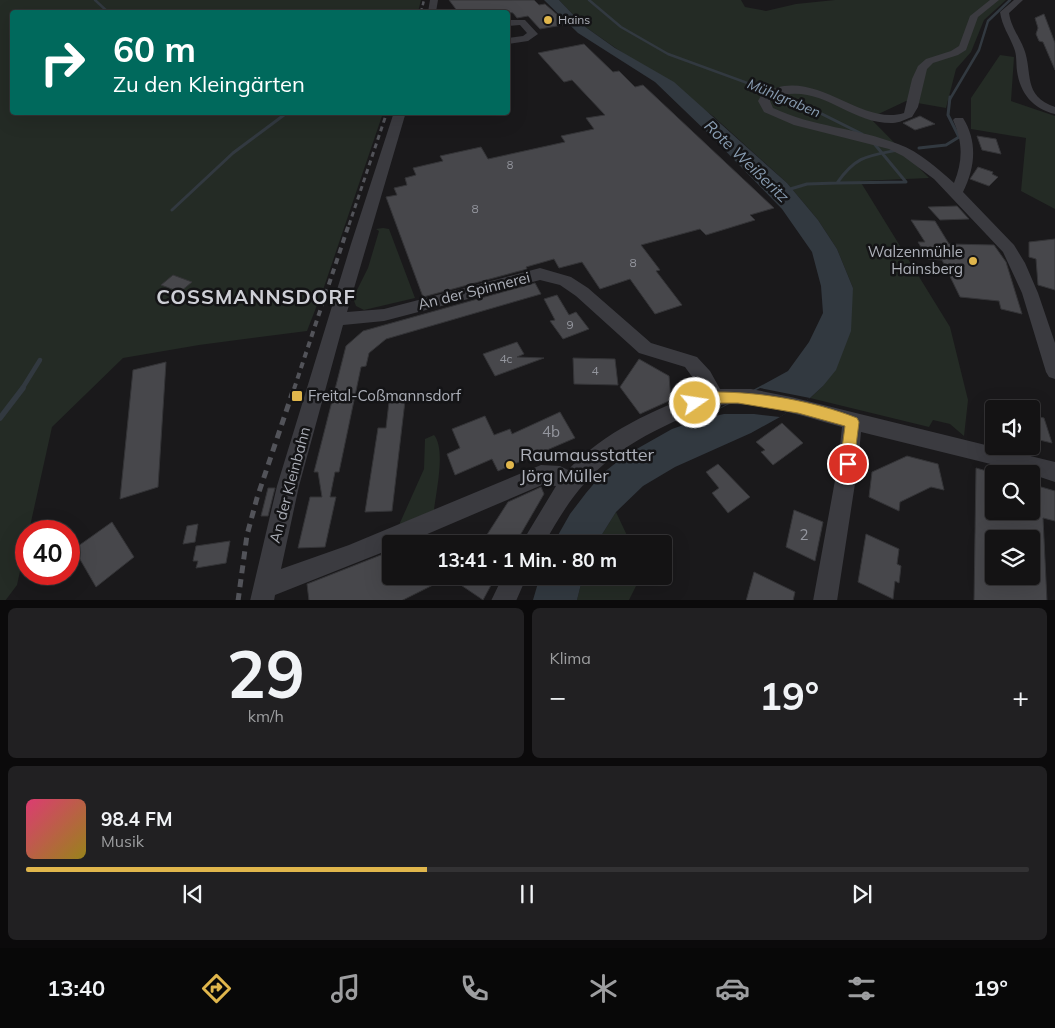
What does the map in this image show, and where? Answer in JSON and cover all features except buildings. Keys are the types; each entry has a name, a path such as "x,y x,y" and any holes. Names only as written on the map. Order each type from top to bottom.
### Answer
{"street":[{"path":"995,0 973,16 968,38 960,50 931,60 922,67 914,93 912,108 908,115 886,118 854,109 810,89 787,88 776,90 766,96 764,101 768,110 781,118 798,124 867,139 909,153 956,193 1015,259 1028,286 1055,372"},
{"path":"1019,0 1004,12 1006,26 1019,50 1022,73 1032,100 1039,106 1055,111"},
{"path":"510,23 522,22 533,34 524,39 510,41"},
{"name":"An der Kleinbahn","path":"263,594 288,486 336,319 399,115"},
{"path":"956,193 965,173 970,152 967,135 959,120"},
{"name":"An der Spinnerei","path":"336,319 384,314 540,274 565,280 582,292 645,348 657,353 689,360 711,387 715,397"},
{"path":"537,535 569,482 592,458 643,426 695,403 715,397 738,397 798,407 1055,472"},
{"path":"825,600 846,474 852,422"},
{"path":"263,594 542,475 560,476 569,482"},
{"path":"503,600 510,585"}],"shaded area":[{"path":"0,0 421,0 418,10 10,10 10,115 382,115 324,287 307,331 199,345 123,358 52,427 31,520 15,520 15,585 17,585 6,600 0,600"},
{"path":"559,0 741,0 745,7 766,11 796,4 835,0 1006,0 984,20 971,52 956,69 946,108 906,101 870,118 929,178 860,181 950,327 968,400 964,436 950,424 933,420 929,427 810,398 823,386 853,288 837,249 818,220 787,183 713,116 584,26"},
{"path":"1000,55 1014,57 1011,101 1055,116 1055,209 1021,191 1026,138 971,129 971,98"},
{"path":"376,229 389,229 415,298 364,310 356,306 353,298 368,268 379,231"},
{"path":"434,435 438,442 440,460 434,510 399,525 424,469 425,439"},
{"path":"616,512 627,535 602,535"},
{"path":"581,585 636,585 629,600 577,600"}],"water":[{"name":"Rote Weißeritz","path":"544,0 559,0 584,26 615,48 674,82 787,183 818,220 837,249 853,288 851,331 836,370 823,386 810,398 780,417 751,433 675,467 643,486 616,512 602,535 558,535 570,514 586,493 603,473 626,455 672,429 698,420 788,371 809,342 823,313 821,286 812,252 782,209 655,82 578,33"},
{"path":"537,585 581,585 577,600 533,600"}],"pier":[{"path":"760,388 810,398 780,417 754,414 724,414 698,420"}],"waterway":[{"path":"95,0 106,10"},
{"name":"Mühlgraben","path":"589,0 621,27 668,54 791,99"},
{"path":"950,99 979,50 988,21 1010,0"},
{"name":"Mühlgraben","path":"788,97 862,134"},
{"path":"919,148 946,145 959,137 948,115 950,97"},
{"path":"172,210 233,153 284,115"},
{"name":"Mühlgraben","path":"872,141 882,153"},
{"path":"882,153 898,150"},
{"path":"837,183 856,162 882,153"},
{"name":"Mühlgraben","path":"837,183 906,182 882,153"},
{"name":"Rote Weißeritz","path":"787,190 807,184 837,183"},
{"path":"22,389 40,360"},
{"path":"0,418 23,388"}],"railway":[{"path":"422,10 424,0"},
{"path":"349,225 386,115"},
{"path":"294,389 349,224"},
{"path":"238,600 247,535 257,498 294,388"}],"place":[{"name":"Hains","path":"548,20"},
{"name":"Walzenmühle Hainsberg","path":"973,261"},
{"name":"Freital-Coßmannsdorf","path":"297,396"},
{"name":"Raumausstatter Jörg Müller","path":"510,465"}],"district":[{"name":"COSSMANNSDORF","path":"256,297"}],"route":[{"path":"695,403 715,397 738,397 798,407 852,422 848,464"}]}
